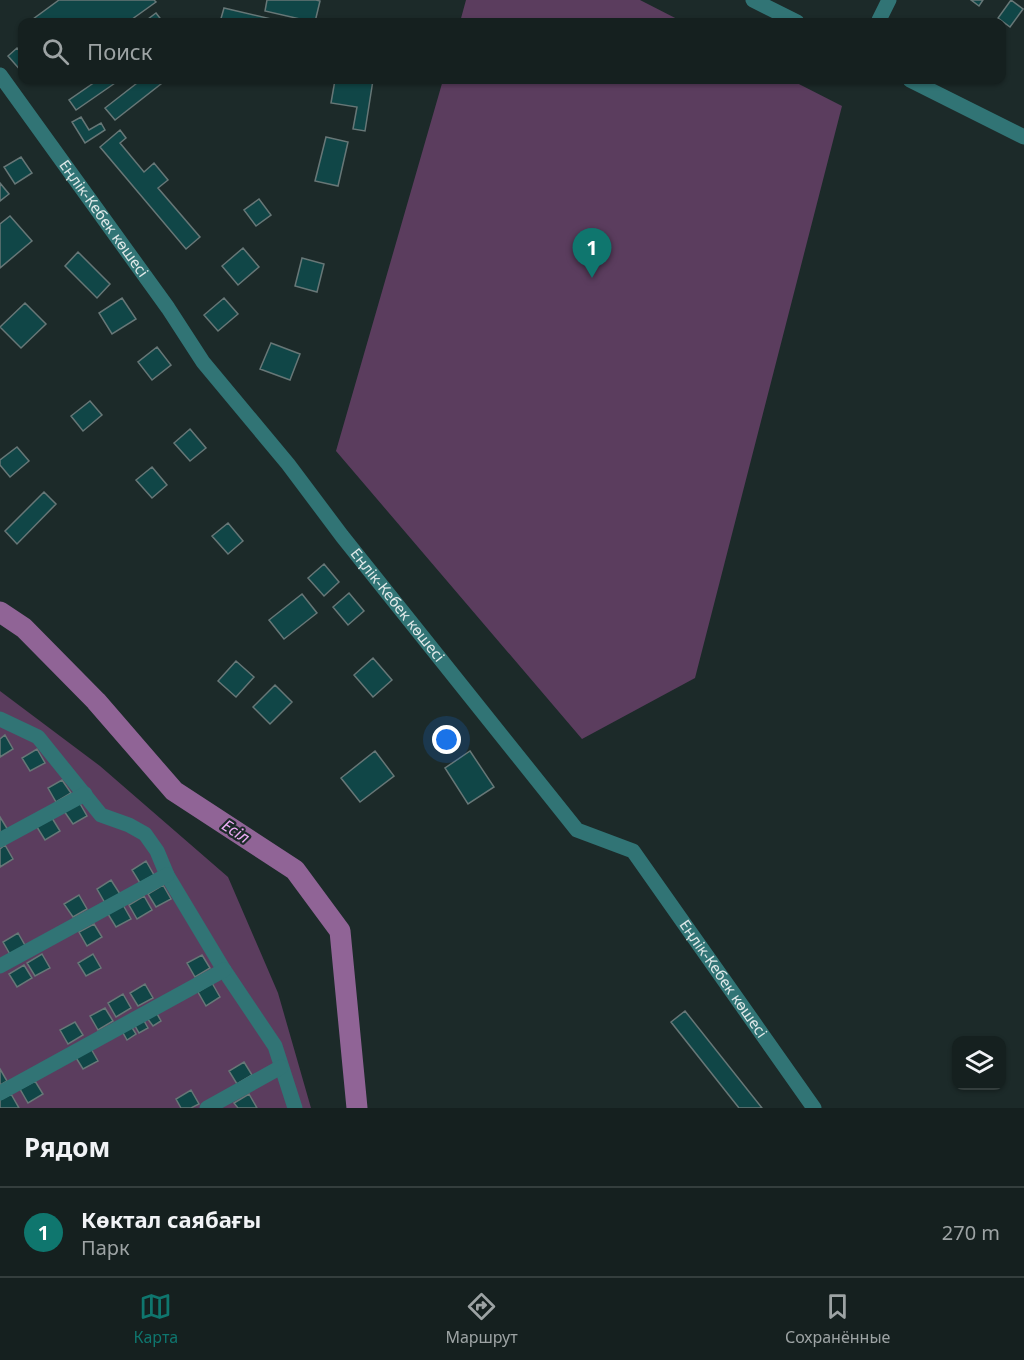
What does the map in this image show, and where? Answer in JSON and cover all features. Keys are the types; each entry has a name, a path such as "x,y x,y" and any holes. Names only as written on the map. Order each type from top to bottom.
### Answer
{"street":[{"path":"753,0 789,18"},
{"path":"880,18 890,0"},
{"name":"Еңлік-Кебек көшесі","path":"0,75 168,308 202,362 288,464 342,536 577,830 633,851 814,1108"},
{"path":"918,84 1024,137"},
{"path":"0,718 38,737 101,815 129,825 145,834 157,851 167,875 224,970 275,1046 295,1108"},
{"path":"0,840 85,794"},
{"path":"0,966 167,875"},
{"path":"0,1093 224,970"},
{"path":"207,1108 281,1067"}],"shaded area":[{"path":"466,0 640,0 675,18 461,18"},
{"path":"442,84 799,84 842,106 695,678 582,739 336,451"},
{"path":"0,691 100,766 228,877 278,993 311,1108 0,1108"}],"building":[{"path":"59,0 154,0 156,2 134,18 34,18"},
{"path":"267,0 320,1 316,18 296,18 265,11"},
{"path":"971,0 983,0 979,6"},
{"path":"1011,0 1023,9 1010,27 1006,24 1006,18 998,18"},
{"path":"224,8 267,18 221,18"},
{"path":"156,13 160,18 149,18"},
{"path":"17,48 18,67 8,56"},
{"path":"92,84 114,84 76,110 69,100"},
{"path":"136,84 161,84 115,120 105,108"},
{"path":"334,84 372,84 365,131 353,129 357,107 331,103"},
{"path":"81,117 89,130 101,123 105,130 85,143 72,122"},
{"path":"120,130 126,138 120,143 144,172 154,163 168,180 158,188 200,237 186,249 100,147"},
{"path":"326,137 348,142 338,186 315,181"},
{"path":"21,157 32,173 15,184 4,167"},
{"path":"0,183 9,194 0,201"},
{"path":"259,199 271,215 256,226 244,210"},
{"path":"10,216 32,241 0,268 0,224"},
{"path":"243,248 259,267 238,285 222,266"},
{"path":"78,252 110,284 97,298 65,266"},
{"path":"302,258 324,264 317,292 295,286"},
{"path":"122,298 136,319 112,334 99,313"},
{"path":"224,298 238,314 218,331 204,315"},
{"path":"25,303 46,324 21,348 0,327"},
{"path":"271,343 300,354 290,380 260,369"},
{"path":"157,347 171,365 152,380 138,362"},
{"path":"90,401 102,415 83,431 71,416"},
{"path":"190,429 206,448 190,461 174,443"},
{"path":"17,447 29,461 10,477 0,465 0,460"},
{"path":"152,467 167,485 152,498 136,480"},
{"path":"44,492 56,504 17,544 5,531"},
{"path":"228,523 243,541 228,554 212,536"},
{"path":"324,564 339,582 324,596 308,578"},
{"path":"349,593 364,611 348,625 333,607"},
{"path":"302,594 317,613 284,639 269,620"},
{"path":"373,658 392,680 373,697 354,675"},
{"path":"236,661 254,677 236,697 218,681"},
{"path":"275,685 292,702 270,724 253,707"},
{"path":"5,735 13,749 0,757 0,739"},
{"path":"37,749 45,763 30,771 22,758"},
{"path":"375,751 394,776 360,802 341,778"},
{"path":"470,751 494,787 468,804 445,768"},
{"path":"62,780 71,793 56,802 48,788"},
{"path":"79,802 87,816 73,824 64,811"},
{"path":"0,817 8,830 0,835"},
{"path":"52,818 60,831 45,840 37,827"},
{"path":"5,845 13,859 0,867 0,849"},
{"path":"146,861 154,875 140,883 132,870"},
{"path":"111,880 120,894 105,903 97,889"},
{"path":"163,885 171,899 156,907 148,894"},
{"path":"79,895 87,909 73,917 64,904"},
{"path":"144,896 152,910 137,919 129,905"},
{"path":"123,905 131,919 116,927 108,914"},
{"path":"94,924 102,937 87,946 79,932"},
{"path":"18,933 26,947 11,956 3,942"},
{"path":"42,954 50,968 35,976 27,963"},
{"path":"93,954 101,968 86,976 78,963"},
{"path":"202,955 210,968 195,977 187,963"},
{"path":"24,965 32,978 17,987 9,974"},
{"path":"212,983 220,997 206,1006 198,992"},
{"path":"145,984 153,998 138,1006 130,993"},
{"path":"123,994 131,1008 116,1017 108,1003"},
{"path":"105,1008 113,1021 98,1030 90,1016"},
{"path":"685,1011 762,1108 739,1108 671,1022"},
{"path":"156,1012 161,1021 153,1026 147,1018"},
{"path":"143,1019 148,1028 139,1033 134,1024"},
{"path":"75,1022 83,1035 68,1044 60,1030"},
{"path":"131,1026 136,1034 127,1040 122,1031"},
{"path":"90,1047 98,1061 83,1069 75,1056"},
{"path":"244,1062 252,1075 237,1084 229,1071"},
{"path":"0,1069 7,1081 0,1085"},
{"path":"35,1081 43,1094 28,1103 20,1089"},
{"path":"191,1090 199,1104 191,1108 181,1108 176,1099"},
{"path":"11,1094 19,1108 0,1108 0,1100"},
{"path":"249,1094 257,1108 238,1108 234,1103"}],"waterway":[{"name":"Есіл","path":"0,612 24,628 96,701 174,791 295,870 340,931 357,1108"}],"place":[{"name":"Көктал саябағы","path":"592,278"}]}
